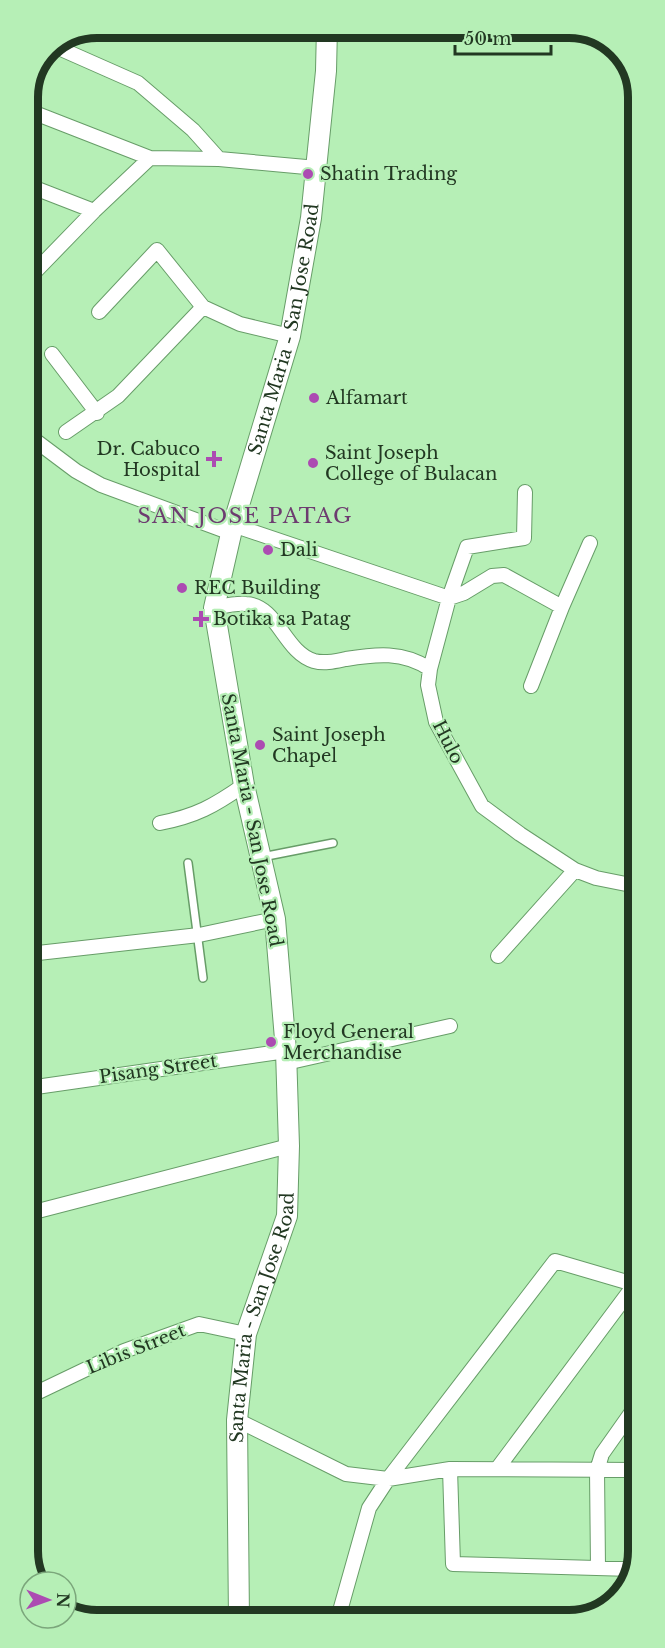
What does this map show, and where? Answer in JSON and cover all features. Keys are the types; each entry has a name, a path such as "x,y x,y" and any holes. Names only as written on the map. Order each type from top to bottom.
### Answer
{"main road":[{"name":"Santa Maria - San Jose Road","path":"239,1610 237,1420 246,1334 287,1216 289,1146 286,1057 275,919 244,785 214,608 232,529 290,336 311,218 326,71 327,38"}],"street":[{"path":"62,49 138,83 193,130 219,159"},
{"path":"38,114 150,158 219,159 317,168"},
{"path":"38,269 150,158"},
{"path":"38,189 94,211"},
{"path":"99,312 157,250 202,307 240,324 290,336"},
{"path":"66,432 97,413 118,396 202,307"},
{"path":"52,354 97,413"},
{"path":"38,442 76,471 102,485 449,598 464,593 492,576 504,575 562,607"},
{"name":"Hulo","path":"525,492 524,538 467,547 449,598 430,669 428,685 436,722 482,806 575,870 596,878 628,884"},
{"path":"531,686 590,543"},
{"path":"214,608 246,604 257,607 266,612 292,648 310,660 321,663 372,654 395,654 419,661 430,669"},
{"path":"160,823 200,813 244,785"},
{"path":"498,956 575,870"},
{"path":"38,953 199,935 275,919"},
{"name":"Pisang Street","path":"38,1087 286,1057 450,1026"},
{"path":"38,1211 289,1146"},
{"path":"340,1610 369,1508 388,1479 555,1261 628,1283"},
{"path":"497,1469 628,1296"},
{"name":"Libis Street","path":"38,1392 124,1351 199,1324 246,1334"},
{"path":"598,1568 597,1470 602,1454 628,1417"},
{"path":"237,1420 346,1474 388,1479 450,1469 628,1470"},
{"path":"450,1469 453,1564 624,1570"}],"lane":[{"path":"262,857 333,843"},
{"path":"188,863 203,978"}],"place":[{"name":"Shatin Trading","path":"308,174"},
{"name":"Alfamart","path":"314,398"},
{"name":"Dr. Cabuco Hospital","path":"214,459"},
{"name":"Saint Joseph College of Bulacan","path":"313,463"},
{"name":"Dali","path":"268,550"},
{"name":"REC Building","path":"182,588"},
{"name":"Botika sa Patag","path":"201,619"},
{"name":"Saint Joseph Chapel","path":"260,745"},
{"name":"Floyd General Merchandise","path":"271,1042"}],"district":[{"name":"SAN JOSE PATAG","path":"245,516"}]}
